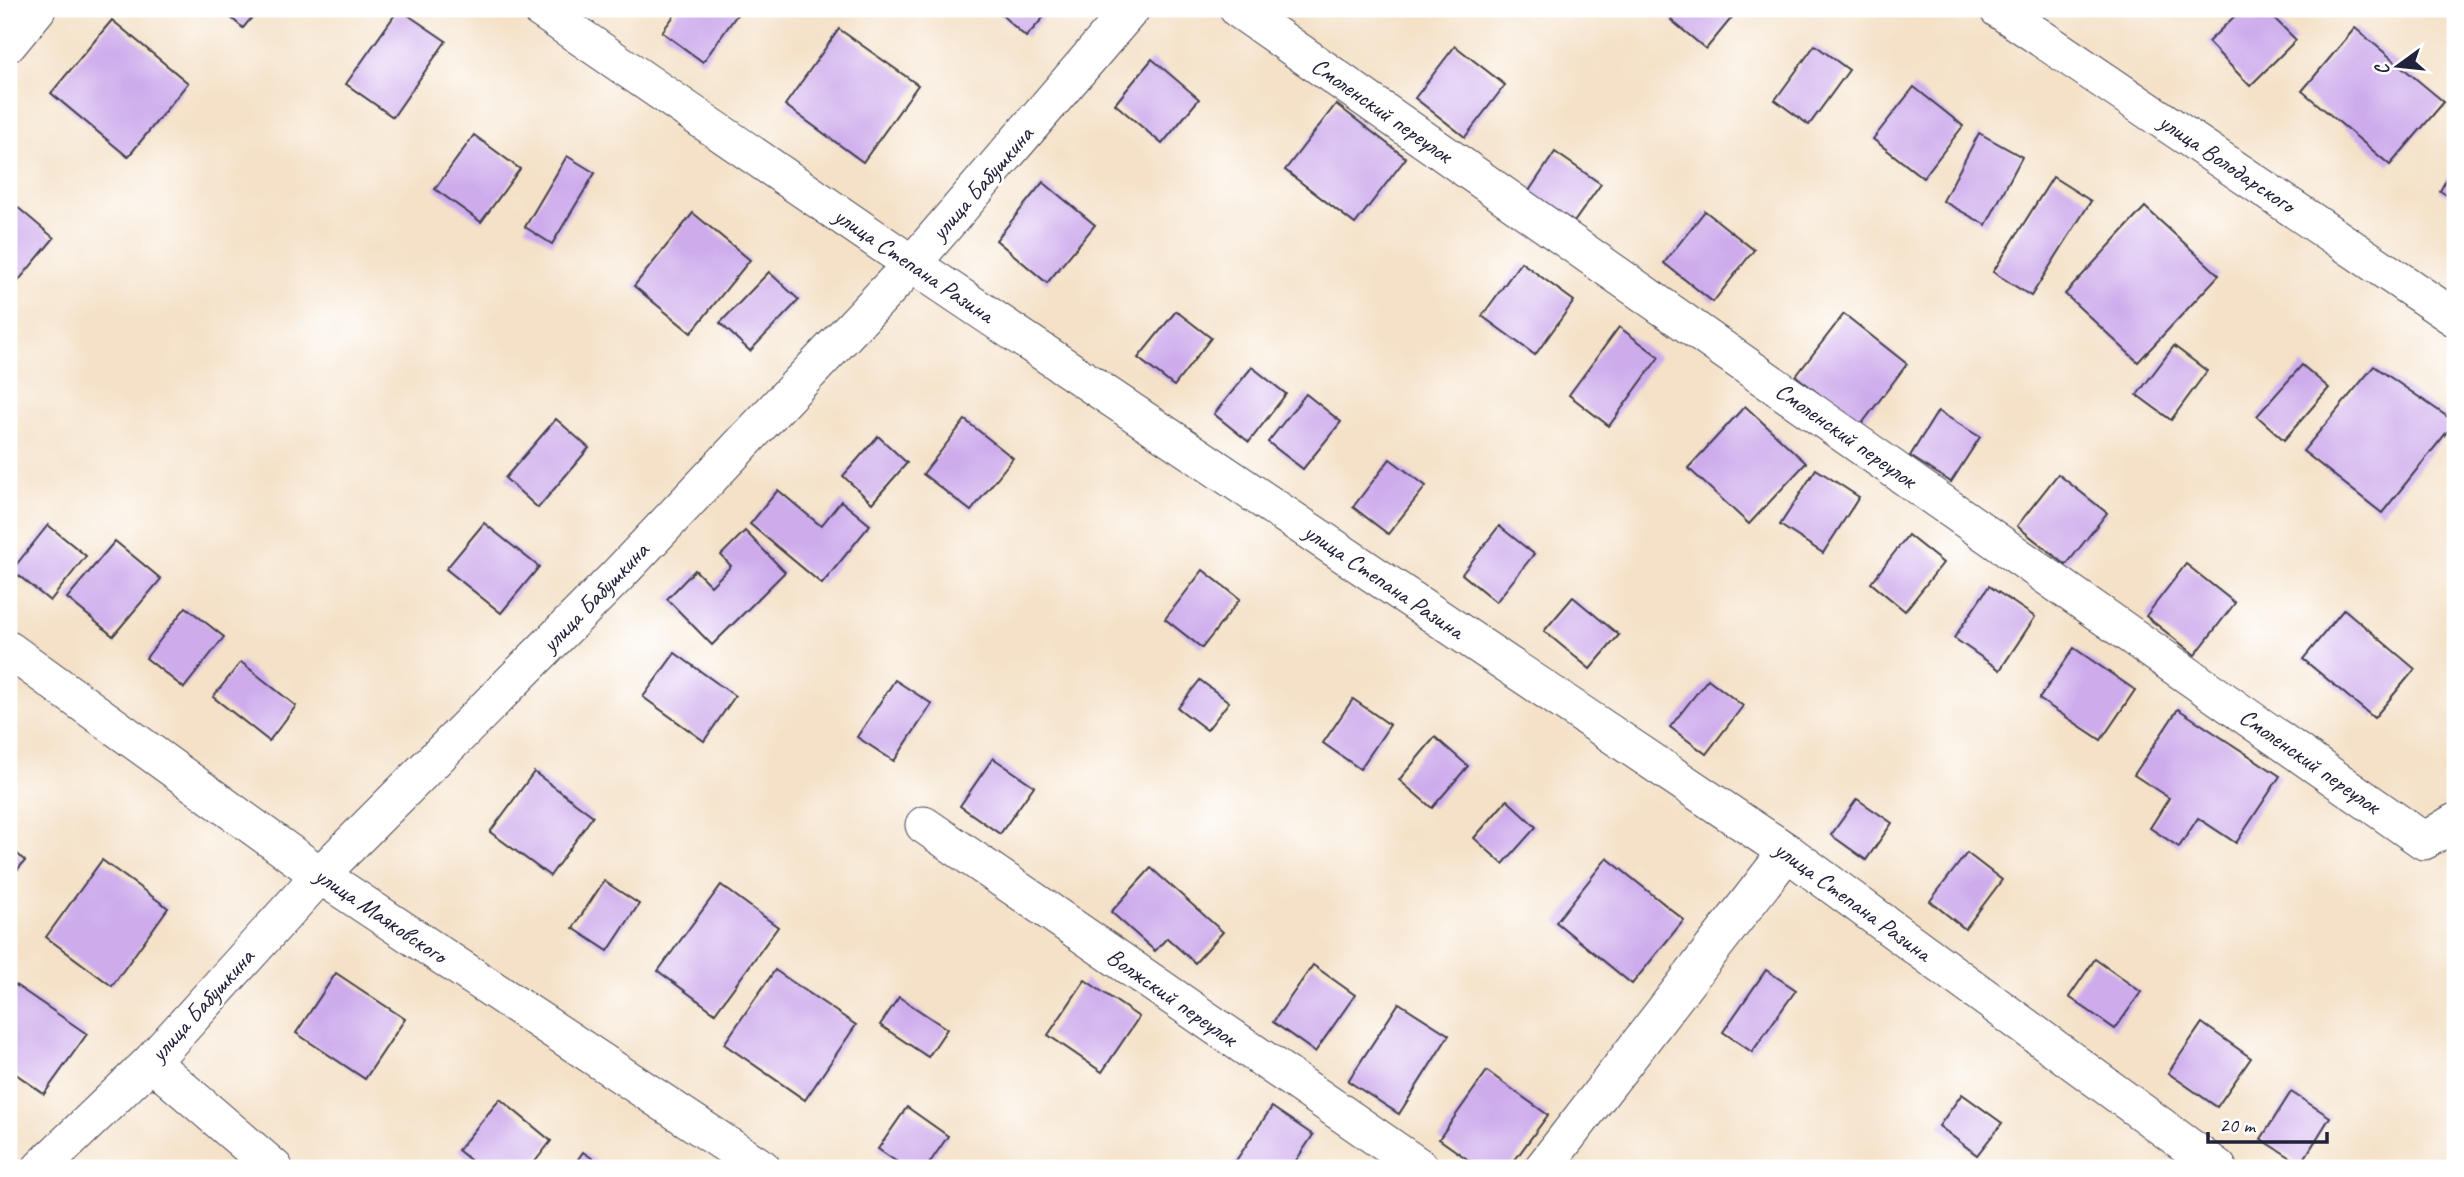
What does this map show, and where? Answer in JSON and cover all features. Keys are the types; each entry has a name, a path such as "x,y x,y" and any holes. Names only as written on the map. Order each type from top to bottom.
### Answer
{"street":[{"path":"9,43 37,9"},
{"name":"улица Степана Разина","path":"540,9 912,264 1787,852 2218,1168"},
{"name":"улица Бабушкина","path":"41,1168 151,1062 320,874 618,575 912,264 1131,9"},
{"name":"Смоленский переулок","path":"1238,9 2424,841 2455,822"},
{"name":"улица Володарского","path":"1998,9 2455,318"},
{"name":"улица Маяковского","path":"9,650 320,874 762,1168"},
{"name":"Волжский переулок","path":"924,825 1420,1168"},
{"path":"1543,1168 1787,852"},
{"path":"151,1062 274,1168"}],"building":[{"path":"221,9 259,9 243,28"},
{"path":"399,9 446,41 393,117 346,84"},
{"path":"679,9 741,9 703,62 662,32"},
{"path":"995,9 1051,9 1026,37"},
{"path":"1679,9 1739,9 1706,49 1671,20"},
{"path":"2242,9 2265,9 2296,40 2250,86 2208,42"},
{"path":"112,20 188,83 128,157 51,93"},
{"path":"2355,28 2444,102 2390,165 2302,91"},
{"path":"839,29 918,85 863,162 785,105"},
{"path":"1815,45 1849,70 1809,125 1775,100"},
{"path":"1455,46 1505,85 1465,137 1415,98"},
{"path":"1152,59 1199,99 1162,144 1115,104"},
{"path":"1914,87 1963,126 1923,178 1873,139"},
{"path":"1336,104 1406,158 1355,224 1285,170"},
{"path":"1979,133 2022,157 1986,225 1943,201"},
{"path":"474,135 520,169 481,222 435,189"},
{"path":"1555,152 1601,184 1574,222 1529,191"},
{"path":"567,156 595,173 552,244 525,227"},
{"path":"2455,164 2455,200 2440,191"},
{"path":"2053,177 2091,201 2031,296 1993,272"},
{"path":"1043,182 1095,225 1047,283 996,240"},
{"path":"9,200 54,238 9,292"},
{"path":"2145,207 2219,275 2138,362 2065,294"},
{"path":"1705,211 1754,250 1713,302 1664,263"},
{"path":"693,213 750,260 691,333 634,286"},
{"path":"1521,262 1574,301 1535,355 1482,316"},
{"path":"769,272 799,300 750,351 720,323"},
{"path":"1176,311 1211,338 1174,386 1138,358"},
{"path":"1844,314 1907,364 1860,426 1796,376"},
{"path":"1619,327 1659,357 1609,426 1569,395"},
{"path":"2174,346 2207,371 2171,420 2137,395"},
{"path":"2302,365 2329,388 2284,440 2257,416"},
{"path":"2374,366 2455,422 2382,513 2303,451"},
{"path":"1252,367 1286,394 1249,442 1214,414"},
{"path":"1306,394 1341,422 1303,469 1268,442"},
{"path":"1745,406 1806,463 1749,524 1688,468"},
{"path":"1938,411 1980,437 1951,482 1910,456"},
{"path":"556,419 589,448 538,508 505,478"},
{"path":"965,420 1013,458 971,511 923,474"},
{"path":"878,436 907,463 872,503 843,476"},
{"path":"1390,459 1426,486 1388,534 1353,507"},
{"path":"1816,469 1859,497 1823,553 1780,525"},
{"path":"2058,474 2107,513 2066,565 2017,526"},
{"path":"778,490 821,526 841,501 870,525 822,584 750,524"},
{"path":"484,523 539,567 501,613 446,569"},
{"path":"48,525 86,556 50,601 12,570"},
{"path":"1499,526 1534,554 1496,602 1462,574"},
{"path":"745,531 785,572 712,645 667,599 695,570 711,586 731,566 721,555"},
{"path":"1908,535 1943,563 1905,611 1871,583"},
{"path":"115,541 161,579 113,636 67,598"},
{"path":"2186,564 2235,603 2195,655 2146,616"},
{"path":"1203,570 1240,599 1202,648 1165,619"},
{"path":"1989,586 2035,617 2000,670 1954,638"},
{"path":"1573,597 1619,635 1590,669 1544,631"},
{"path":"186,607 224,637 184,688 146,658"},
{"path":"2344,609 2415,669 2374,718 2303,659"},
{"path":"2074,648 2135,690 2101,740 2039,699"},
{"path":"675,653 735,696 704,741 643,697"},
{"path":"241,662 296,706 269,741 213,697"},
{"path":"1708,679 1743,706 1706,754 1670,727"},
{"path":"895,680 932,704 894,761 857,737"},
{"path":"1200,680 1229,702 1207,730 1178,708"},
{"path":"1353,699 1390,725 1360,769 1323,743"},
{"path":"2178,709 2280,776 2236,843 2198,818 2179,847 2150,828 2169,798 2134,775"},
{"path":"1435,737 1468,766 1432,808 1399,780"},
{"path":"993,758 1034,786 1000,834 960,806"},
{"path":"534,772 593,816 550,876 490,832"},
{"path":"1857,799 1892,823 1866,860 1831,835"},
{"path":"1507,800 1536,827 1503,864 1474,838"},
{"path":"9,846 25,861 9,879"},
{"path":"1967,853 2002,880 1965,929 1930,901"},
{"path":"1607,858 1684,920 1632,984 1556,922"},
{"path":"102,860 168,908 112,986 46,937"},
{"path":"1151,868 1223,932 1195,963 1167,938 1155,951 1111,912"},
{"path":"604,881 639,904 608,951 573,928"},
{"path":"721,885 778,927 715,1013 658,971"},
{"path":"2095,959 2141,992 2115,1029 2069,997"},
{"path":"1313,965 1355,995 1315,1052 1273,1022"},
{"path":"775,970 856,1025 805,1100 724,1044"},
{"path":"1766,970 1796,990 1752,1052 1723,1032"},
{"path":"336,973 405,1019 365,1079 296,1033"},
{"path":"1085,980 1139,1017 1102,1072 1048,1035"},
{"path":"14,984 87,1034 44,1094 9,1069 9,992"},
{"path":"899,997 947,1029 928,1057 880,1025"},
{"path":"1399,1003 1449,1035 1399,1114 1348,1081"},
{"path":"2202,1023 2251,1058 2217,1107 2168,1073"},
{"path":"1487,1071 1548,1115 1509,1168 1480,1168 1439,1139"},
{"path":"2291,1092 2330,1117 2301,1164 2261,1139"},
{"path":"1962,1094 2002,1123 1977,1155 1939,1126"},
{"path":"500,1099 551,1141 530,1168 480,1168 458,1150"},
{"path":"907,1107 948,1136 926,1168 906,1168 878,1149"},
{"path":"1272,1107 1313,1135 1291,1168 1231,1168"},
{"path":"583,1152 606,1168 572,1168"}]}
